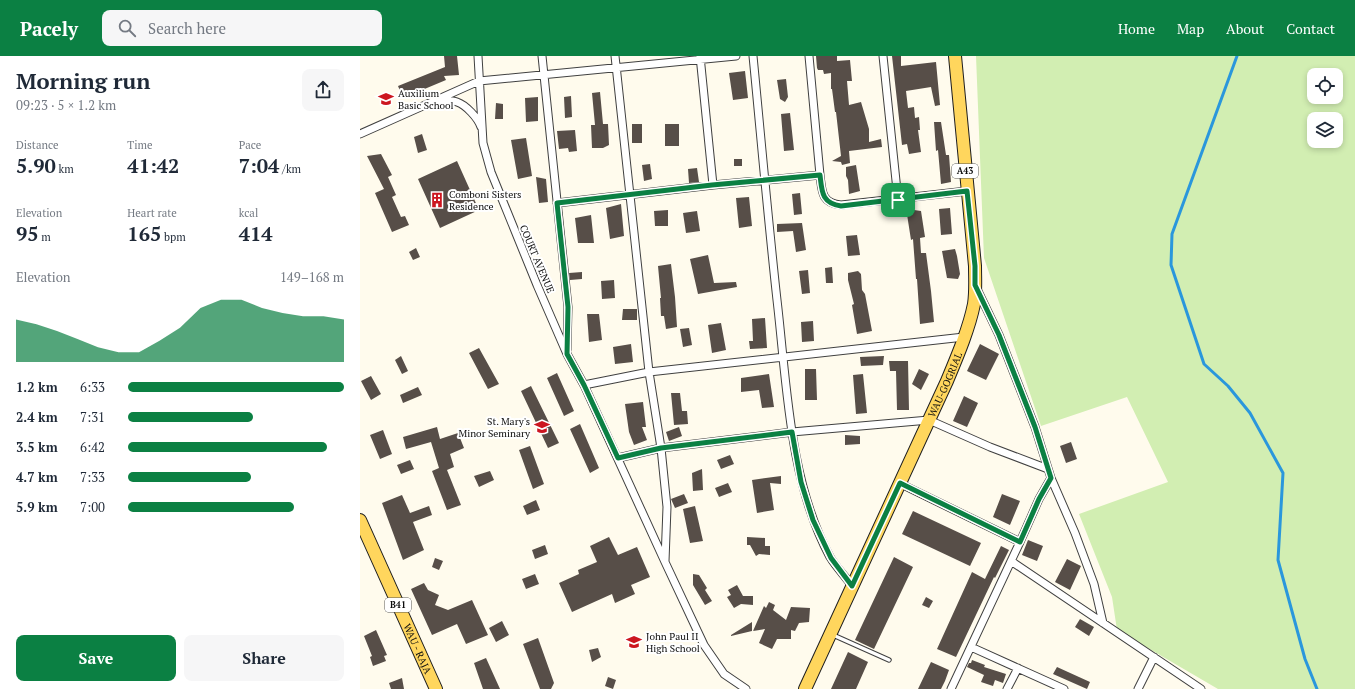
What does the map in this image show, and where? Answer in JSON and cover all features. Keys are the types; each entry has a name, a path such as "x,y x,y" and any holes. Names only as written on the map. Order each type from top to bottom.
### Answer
{"main road":[{"name":"WAU-GOGRIAL","path":"805,689 947,381 964,337 973,305 975,266 955,56"},
{"name":"WAU - RAJA","path":"360,520 436,689"}],"street":[{"name":"COURT AVENUE","path":"478,56 483,142 491,172 567,354 584,385 704,645 724,674 746,689"},
{"path":"542,56 568,307 567,354"},
{"path":"615,56 649,372 661,448 667,507 665,562"},
{"path":"360,134 480,81 616,68 700,58 736,56"},
{"path":"754,56 764,180 792,432 801,482 813,520 831,558 852,586"},
{"path":"809,56 820,175 825,198 834,205 841,206 967,191"},
{"path":"882,56 898,200"},
{"path":"700,58 712,185"},
{"path":"435,101 455,101 464,105 480,125 483,142"},
{"path":"557,203 712,185 820,175"},
{"path":"975,285 999,335 1035,427 1051,478 1076,533 1094,584 1103,623"},
{"path":"584,385 649,372 964,337"},
{"path":"618,458 661,448 792,432 929,420 990,447 1048,469"},
{"path":"952,689 1039,499 1051,478"},
{"path":"900,483 1020,542"},
{"path":"1011,561 1201,689"},
{"path":"971,647 1064,689"},
{"path":"1138,689 1154,657"},
{"path":"1007,689 1018,668"}],"lane":[{"path":"830,634 889,660"}],"green space":[{"path":"976,56 1355,56 1355,689 1218,689 1117,630 1112,597 1079,514 1168,482 1127,397 1041,426 984,258"}],"building":[{"path":"444,56 457,56 459,75 444,76 446,80 403,98 398,86 445,67"},
{"path":"816,56 837,56 837,61 850,60 852,81 847,81 849,105 861,102 869,129 869,142 881,139 882,147 849,151 850,163 842,165 841,162 832,161 841,156 836,112 831,89 831,73 824,74 823,70 818,70"},
{"path":"892,56 901,56 901,66 936,62 940,105 935,106 931,87 906,91 908,108 914,107 915,118 919,117 920,130 918,130 921,152 909,154 907,144 902,145"},
{"path":"745,71 748,98 733,100 729,73"},
{"path":"786,79 788,97 785,102 780,99 777,80"},
{"path":"600,92 603,124 608,124 609,145 603,148 592,148 591,125 595,125 592,93"},
{"path":"571,96 572,117 565,118 564,97"},
{"path":"538,97 538,121 526,122 525,98"},
{"path":"496,103 503,104 503,119 495,119"},
{"path":"790,113 794,150 784,151 781,114"},
{"path":"934,122 941,122 946,155 949,155 951,182 941,184 938,150 936,151"},
{"path":"632,124 642,124 642,143 632,143"},
{"path":"665,124 679,124 679,146 665,146"},
{"path":"575,130 577,151 569,152 568,148 559,149 557,131"},
{"path":"422,134 427,150 418,153 414,137"},
{"path":"526,138 532,176 518,179 511,140"},
{"path":"381,154 392,175 388,177 396,195 392,197 401,217 405,216 409,225 392,232 375,193 384,189 367,156"},
{"path":"734,159 742,159 742,166 734,166"},
{"path":"457,161 479,210 440,228 418,179"},
{"path":"650,164 652,179 644,181 642,165"},
{"path":"856,165 860,191 849,194 846,167"},
{"path":"697,168 699,182 689,183 688,169"},
{"path":"536,177 546,179 548,202 539,203"},
{"path":"800,193 802,214 794,215 792,194"},
{"path":"749,197 752,226 739,228 736,198"},
{"path":"621,204 624,236 610,239 606,208"},
{"path":"911,207 914,210 921,211 925,237 920,238 921,253 926,253 934,322 920,324 913,239 911,240 906,208"},
{"path":"950,208 952,234 941,235 939,209"},
{"path":"668,210 668,226 655,226 654,211"},
{"path":"697,211 700,231 686,233 683,213"},
{"path":"591,215 594,243 578,243 575,218"},
{"path":"802,223 806,250 796,252 793,231 777,232 777,224"},
{"path":"857,235 860,255 848,256 846,236"},
{"path":"416,248 420,257 413,260 409,252"},
{"path":"955,249 960,274 958,279 947,278 942,251"},
{"path":"708,255 714,283 736,282 737,287 698,294 690,259"},
{"path":"671,264 677,327 666,329 664,316 661,316 658,266"},
{"path":"832,267 833,283 826,283 825,268"},
{"path":"808,270 810,293 802,294 799,271"},
{"path":"858,271 861,274 862,290 865,294 872,331 857,334 852,305 854,304 848,280 848,273"},
{"path":"582,272 582,279 570,280 569,273"},
{"path":"614,280 615,298 602,299 601,281"},
{"path":"623,309 637,309 637,320 622,320"},
{"path":"587,314 599,314 602,340 589,342"},
{"path":"765,318 767,348 750,349 749,341 753,341 752,319"},
{"path":"813,321 814,341 802,342 801,322"},
{"path":"721,323 726,350 712,353 708,325"},
{"path":"689,328 692,345 683,347 680,329"},
{"path":"631,344 633,362 615,364 613,347"},
{"path":"980,344 999,354 986,380 967,371"},
{"path":"479,348 499,384 488,389 469,353"},
{"path":"401,356 408,371 402,374 395,360"},
{"path":"884,356 883,365 861,366 860,357"},
{"path":"889,361 908,361 909,410 897,410 896,371 890,371"},
{"path":"805,369 816,369 817,400 805,400"},
{"path":"919,369 929,374 921,390 912,384"},
{"path":"557,373 574,411 564,416 547,378"},
{"path":"769,374 774,407 762,408 759,390 741,392 741,378"},
{"path":"863,374 867,413 856,414 853,375"},
{"path":"371,376 381,394 371,400 361,381"},
{"path":"531,386 559,443 548,448 521,391"},
{"path":"418,387 422,395 403,403 400,395"},
{"path":"671,393 680,393 682,411 687,411 688,424 674,425"},
{"path":"964,396 978,403 967,427 953,421"},
{"path":"643,402 646,427 642,427 647,440 634,445 629,432 625,404"},
{"path":"580,424 599,468 590,473 570,429"},
{"path":"437,427 440,439 458,433 464,448 450,454 454,467 447,470 461,505 447,510 432,471 439,468 431,442 406,449 403,437"},
{"path":"679,427 682,436 669,441 666,432"},
{"path":"383,430 392,454 380,459 370,435"},
{"path":"845,435 860,436 860,444 845,445"},
{"path":"1071,442 1077,459 1066,463 1060,446"},
{"path":"530,446 544,484 533,489 519,450"},
{"path":"730,455 734,464 721,469 717,460"},
{"path":"410,460 414,469 401,474 397,465"},
{"path":"702,469 703,490 693,491 692,473"},
{"path":"490,471 494,480 479,487 474,476"},
{"path":"781,476 781,484 770,483 774,510 757,513 752,480"},
{"path":"728,483 732,492 719,497 715,488"},
{"path":"684,494 688,503 675,508 671,499"},
{"path":"1002,494 1020,501 1010,525 993,517"},
{"path":"402,495 410,513 429,506 432,515 413,522 424,550 403,560 382,503"},
{"path":"536,500 540,510 527,515 523,506"},
{"path":"695,506 703,541 690,543 683,509"},
{"path":"913,511 981,543 970,566 902,534"},
{"path":"609,537 618,555 637,547 650,577 631,585 635,594 615,603 612,594 572,612 559,583 579,574 578,570 597,562 590,546"},
{"path":"747,537 765,538 765,546 770,546 770,555 759,554 756,556 750,545 747,545"},
{"path":"1028,540 1043,546 1037,561 1022,555"},
{"path":"545,545 548,554 535,559 532,550"},
{"path":"1001,546 1009,550 995,578 994,577 956,657 937,649 972,572 985,579"},
{"path":"894,557 913,567 874,649 855,640"},
{"path":"435,558 443,561 439,570 432,567"},
{"path":"1067,559 1081,566 1070,590 1055,582"},
{"path":"535,574 539,584 526,589 522,579"},
{"path":"693,574 699,575 707,588 705,590 712,601 705,605 693,585"},
{"path":"424,583 428,590 439,595 435,605 448,610 472,600 488,635 466,644 457,624 432,635 411,589"},
{"path":"737,585 743,596 753,596 753,605 741,604 734,608 727,597 731,595 728,590"},
{"path":"926,597 933,601 929,608 922,605"},
{"path":"769,602 775,605 773,610 786,620 791,607 810,608 809,622 799,623 795,631 791,630 791,639 777,639 772,649 759,643 765,629 753,631 764,606 766,608"},
{"path":"1080,619 1094,627 1089,636 1075,627"},
{"path":"502,621 509,635 496,642 489,628"},
{"path":"752,622 752,631 731,636 731,635"},
{"path":"376,630 387,655 384,656 386,661 373,666 370,657 372,656 364,636"},
{"path":"538,638 554,683 551,689 540,689 523,644"},
{"path":"598,648 601,657 592,662 589,650"},
{"path":"848,652 868,662 856,689 831,689"},
{"path":"486,658 500,689 483,689 474,663"},
{"path":"972,660 985,665 984,667 1006,674 1003,683 995,680 993,686 981,682 984,675 967,667"},
{"path":"931,662 949,670 945,681 941,689 918,689"},
{"path":"1057,667 1090,682 1087,689 1053,674"},
{"path":"608,677 616,680 613,689 605,686"},
{"path":"402,678 404,689 391,689 389,683"}],"waterway":[{"path":"1237,56 1172,234 1171,265 1204,364 1228,386 1250,413 1283,473 1278,560 1305,659 1317,689"}],"place":[{"name":"Auxilium Basic School","path":"386,99"},
{"name":"Comboni Sisters Residence","path":"437,200"},
{"name":"St. Mary's Minor Seminary","path":"542,427"},
{"name":"John Paul II High School","path":"634,642"}],"route":[{"path":"820,175 825,198 834,205 841,206 898,200 967,191 975,266 975,285 999,335 1035,427 1051,478 1039,499 1020,542 900,483 852,586 831,558 813,520 801,482 792,432 661,448 618,458 584,385 567,354 568,307 557,203 712,185 820,175"}]}
